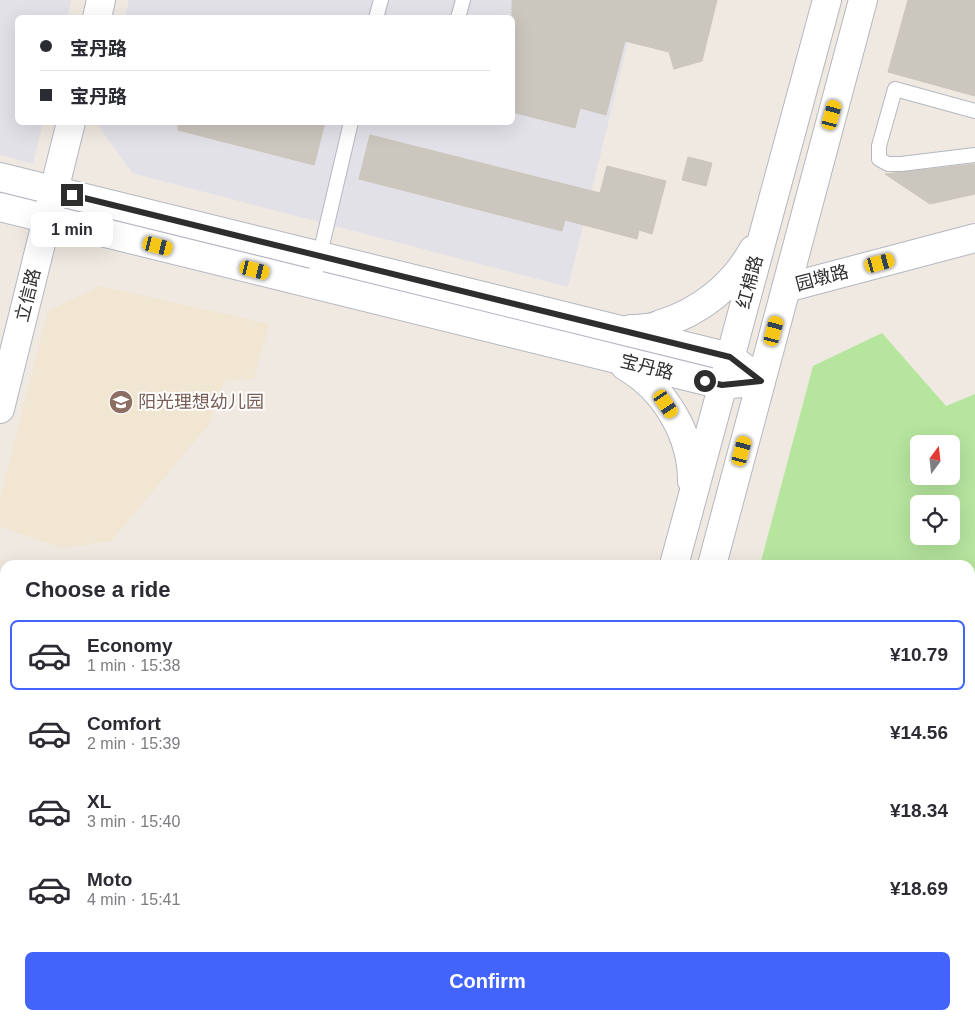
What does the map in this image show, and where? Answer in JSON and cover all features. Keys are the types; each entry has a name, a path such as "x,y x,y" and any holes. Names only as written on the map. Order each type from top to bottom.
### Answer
{"street":[{"path":"98,15 101,0"},
{"name":"红棉路","path":"675,560 827,0"},
{"name":"红棉路","path":"713,560 863,0"},
{"name":"立信路","path":"0,409 70,125"},
{"name":"宝丹路","path":"0,177 730,357 761,381"},
{"name":"宝丹路","path":"0,207 722,385 761,381"},
{"path":"616,330 648,328 676,319 701,306 724,288 746,263 765,229"},
{"name":"园墩路","path":"786,288 975,238"},
{"path":"610,358 637,373 658,393 674,416 686,443 692,469 692,498"}],"lane":[{"path":"377,15 381,0"},
{"path":"459,15 463,0"},
{"path":"975,111 895,89 879,146 879,159 888,164 901,164 975,155"},
{"path":"313,284 350,125"}],"shaded area":[{"path":"0,0 71,0 67,15 15,15 15,125 43,125 33,164 0,155"},
{"path":"129,0 628,0 632,26 568,287 132,173 98,125 515,125 515,15 125,15"},
{"name":"阳光理想幼儿园","path":"101,286 269,324 254,379 225,380 209,424 111,541 62,548 0,527 0,498 48,311"}],"green space":[{"path":"882,333 946,406 975,394 975,560 761,560 813,366"}],"building":[{"path":"512,0 717,0 702,61 674,69 669,52 625,41 606,115 580,108 575,128 515,113 515,15 512,15"},
{"path":"908,0 975,0 975,96 888,72"},
{"path":"178,125 324,125 314,165 178,130"},
{"path":"370,135 600,193 607,166 666,181 652,234 639,230 637,239 565,220 562,231 359,179"},
{"path":"688,157 712,163 706,186 682,180"},
{"path":"975,164 975,194 930,204 885,174"}],"place":[{"name":"阳光理想幼儿园","path":"121,402"}],"route":[{"path":"72,195 730,357 761,381 722,385 705,381"}]}
